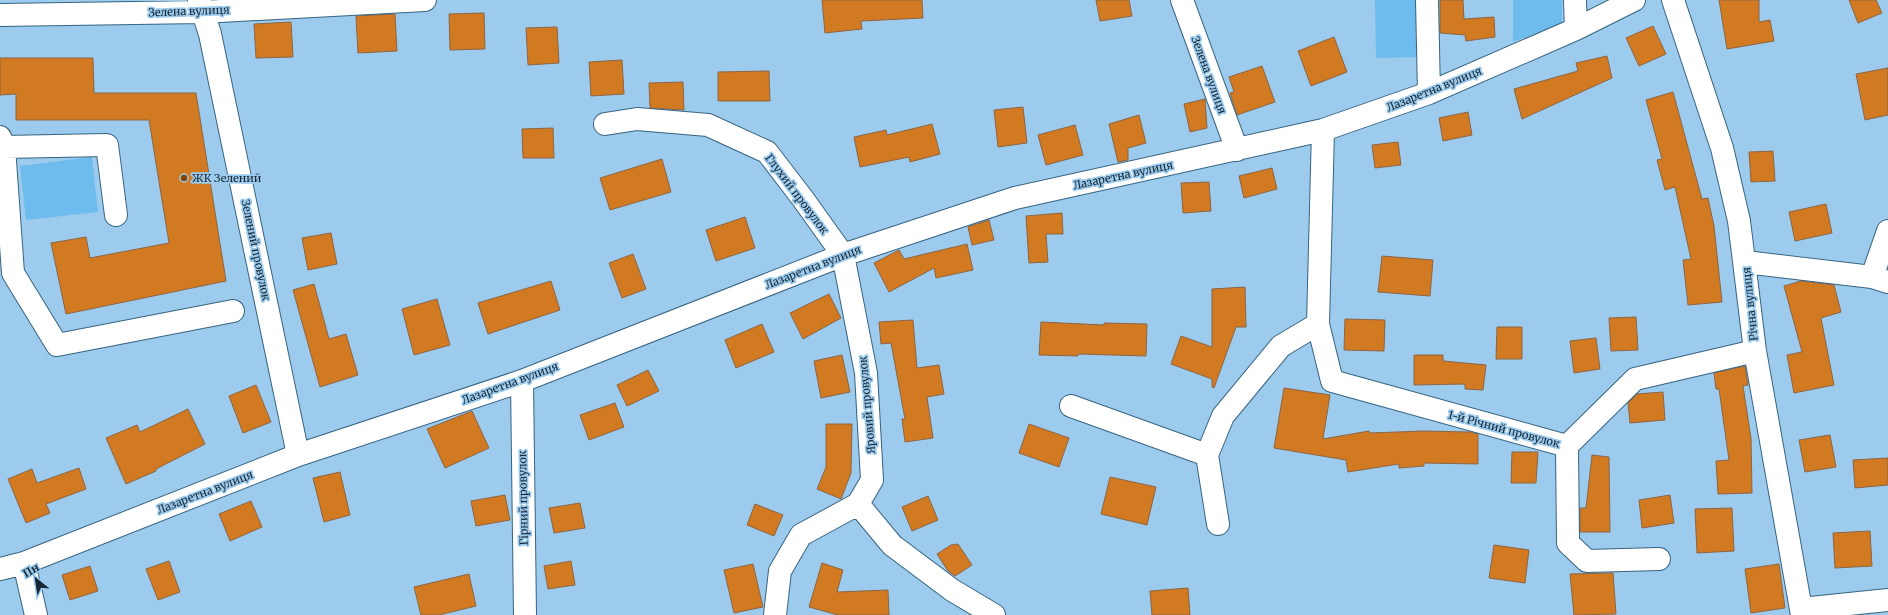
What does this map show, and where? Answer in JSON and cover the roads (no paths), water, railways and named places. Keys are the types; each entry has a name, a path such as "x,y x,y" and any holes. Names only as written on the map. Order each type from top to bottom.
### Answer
{"street":[{"name":"Зелена вулиця","path":"0,15 200,6 425,0"},
{"name":"Зелена вулиця","path":"1182,0 1237,150"},
{"path":"1427,0 1429,93"},
{"path":"1575,0 1576,29"},
{"name":"Лазаретна вулиця","path":"0,569 24,563 298,455 522,381 843,255 1015,198 1323,130 1429,93 1576,29 1634,0"},
{"name":"Річна вулиця","path":"1672,0 1722,148 1739,221 1755,351 1802,612"},
{"name":"Зелений провулок","path":"200,6 210,34 298,455"},
{"name":"Глухий провулок","path":"605,124 637,119 708,125 767,152 843,255"},
{"name":"1-й Річний провулок","path":"1323,130 1318,324 1332,381 1567,446 1635,379 1755,351"},
{"path":"116,215 107,146 2,142 13,273 56,345 233,311"},
{"path":"1745,262 1880,280 1888,231"},
{"name":"Яровий провулок","path":"843,255 866,373 872,480 858,504"},
{"path":"1218,524 1207,455 1223,416 1281,346 1318,324"},
{"name":"Гірний провулок","path":"522,381 525,615"},
{"path":"1071,406 1207,455"},
{"path":"1567,446 1568,543 1587,561 1659,559"},
{"path":"775,615 780,572 801,535 858,504 892,545 952,590 994,615"},
{"path":"24,563 36,615"},
{"path":"1802,612 1888,600"}],"place":[{"name":"ЖК Зелений","path":"184,178"}]}
